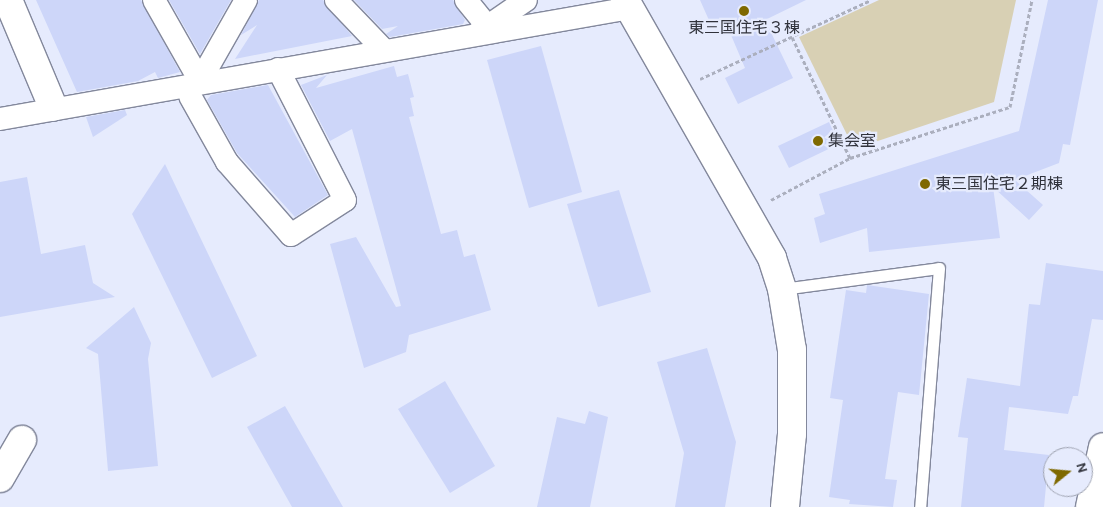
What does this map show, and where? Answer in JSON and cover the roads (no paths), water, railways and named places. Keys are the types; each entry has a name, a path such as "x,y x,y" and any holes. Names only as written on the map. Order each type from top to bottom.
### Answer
{"street":[{"path":"8,0 53,107"},
{"path":"154,0 227,162 291,235 345,200 278,69"},
{"path":"195,88 246,0"},
{"path":"336,0 384,50"},
{"path":"466,0 480,31"},
{"path":"480,31 526,0"},
{"path":"0,119 53,107 195,88 278,69 627,4 772,258 782,289 792,350 792,434 786,507"},
{"path":"0,478 22,440"},
{"path":"1090,507 1103,447"}],"lane":[{"path":"782,289 939,268 920,507"}],"place":[{"name":"東三国住宅３棟","path":"744,11"},
{"name":"集会室","path":"818,141"},
{"name":"東三国住宅２期棟","path":"925,184"}]}
